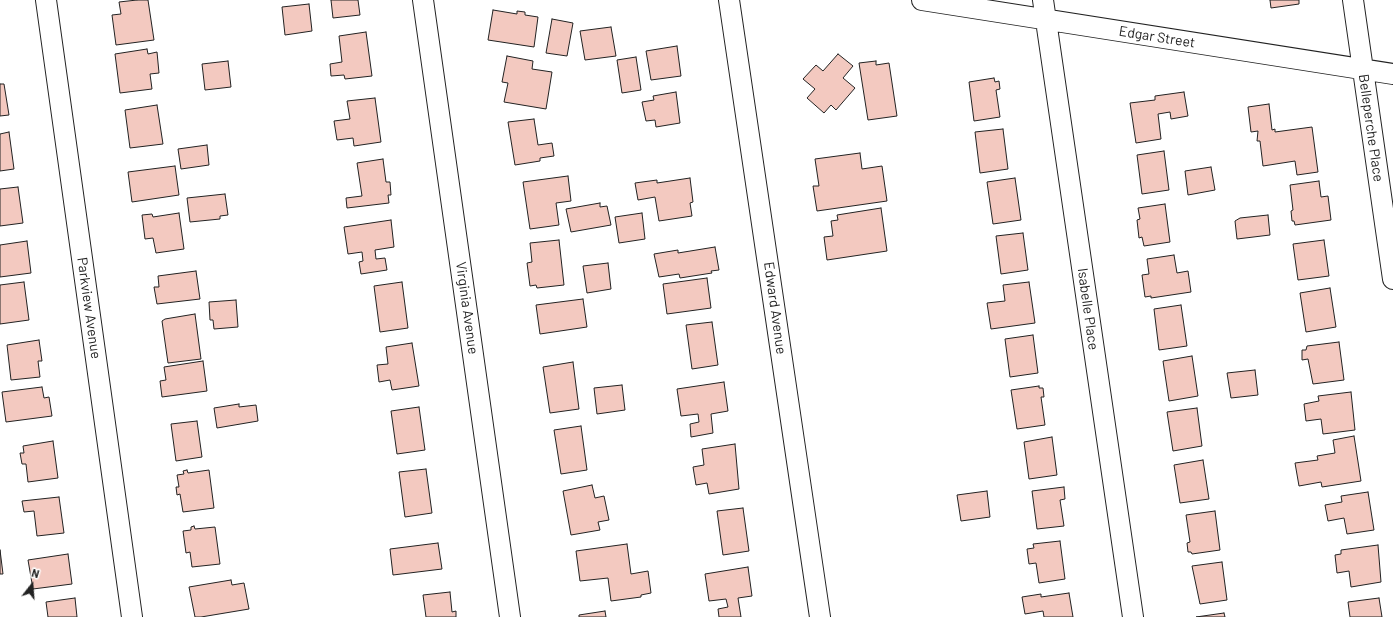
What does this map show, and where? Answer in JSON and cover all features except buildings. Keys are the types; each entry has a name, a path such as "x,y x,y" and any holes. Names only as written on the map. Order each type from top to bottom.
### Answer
{"street":[{"name":"Parkview Avenue","path":"46,0 132,617"},
{"name":"Virginia Avenue","path":"423,0 510,617"},
{"name":"Edward Avenue","path":"729,0 820,617"},
{"name":"Edgar Street","path":"922,0 1393,74"},
{"name":"Isabelle Place","path":"1043,0 1133,617"},
{"name":"Belleperche Place","path":"1353,0 1393,279"}]}
